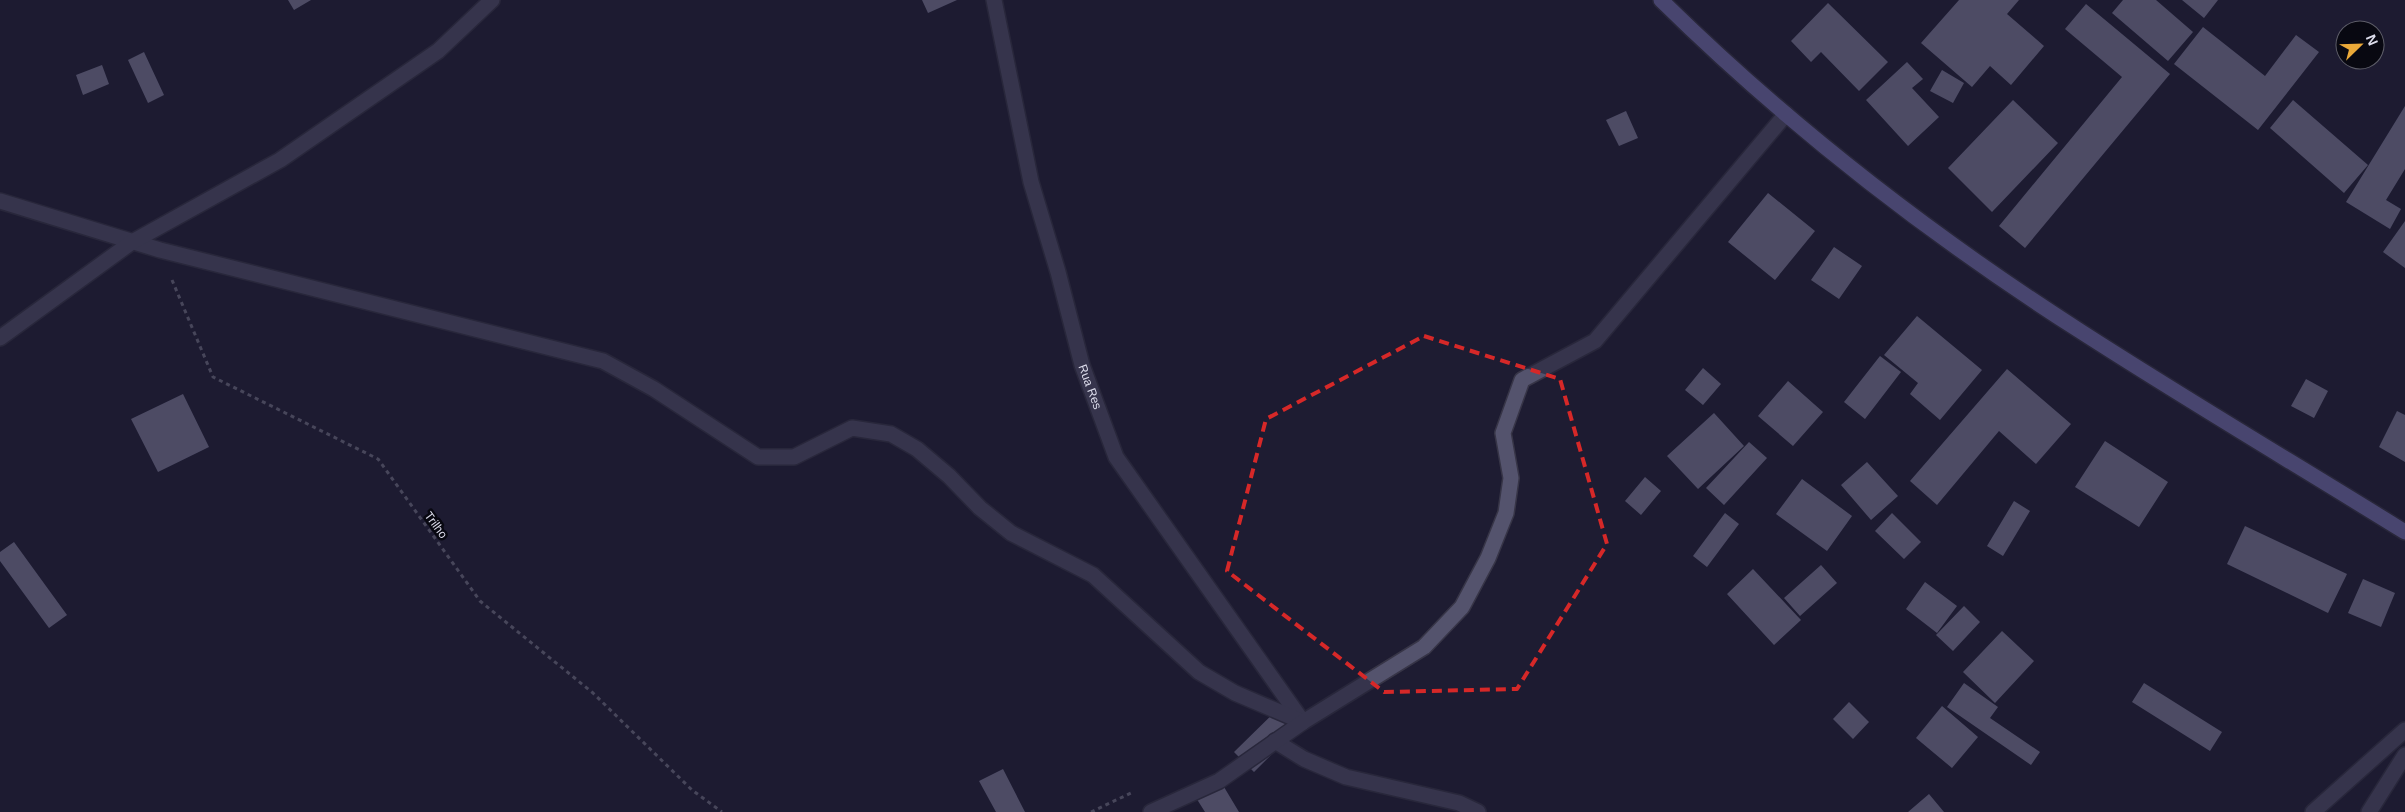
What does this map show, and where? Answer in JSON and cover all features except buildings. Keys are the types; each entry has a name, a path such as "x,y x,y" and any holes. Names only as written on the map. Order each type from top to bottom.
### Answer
{"main road":[{"path":"1661,0 1717,56 1786,114 1883,191 1972,258 2079,330 2405,532"}],"street":[{"path":"0,338 132,242 280,160 438,51 492,0"},
{"name":"Rua Res","path":"994,0 1031,182 1058,272 1082,365 1116,457 1303,722"},
{"path":"1151,812 1219,780 1303,722 1424,647 1462,607 1488,558 1506,513 1511,478 1503,433 1522,380 1595,341 1786,114"},
{"path":"0,202 160,250 603,361 654,390 758,457 794,457 852,428 890,434 917,449 949,476 980,508 1011,533 1093,576 1199,672 1235,693 1303,722"},
{"path":"2313,812 2405,730"},
{"path":"1275,741 1304,759 1346,777 1459,803 1478,812"},
{"path":"2369,812 2405,755"}],"path":[{"name":"Trilho","path":"160,250 213,377 378,459 480,602 593,693 692,790 722,812"}],"highlighted area":[{"path":"1424,336 1560,379 1607,544 1517,689 1384,692 1227,571 1266,419"}]}
